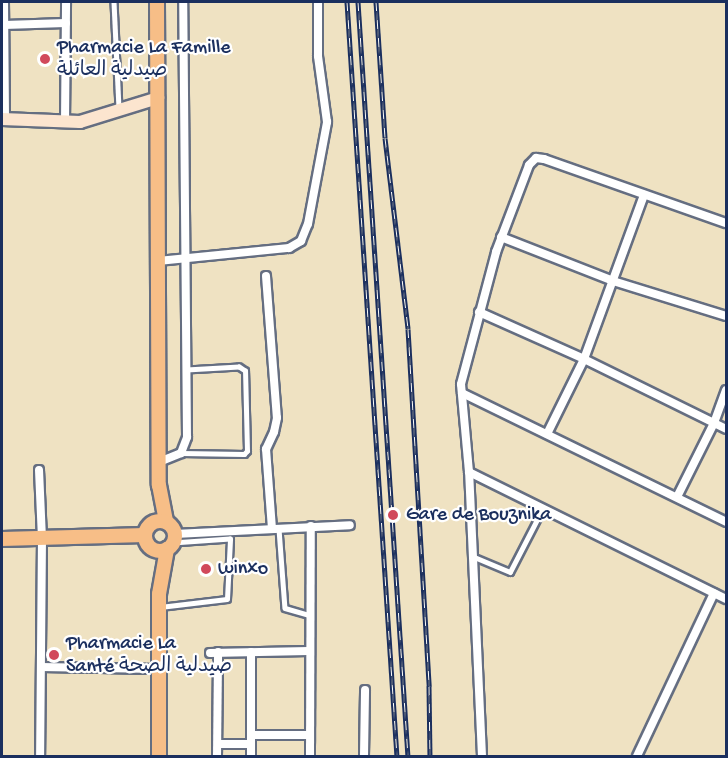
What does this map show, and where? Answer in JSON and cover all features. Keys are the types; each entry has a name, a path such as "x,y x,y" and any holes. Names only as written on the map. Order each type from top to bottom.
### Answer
{"main road":[{"path":"145,2 158,19"},
{"path":"157,2 159,485 152,548 159,601 159,756"},
{"path":"2,539 42,538 172,526 172,542 159,601"},
{"path":"152,548 172,542"}],"street":[{"path":"4,2 3,119 65,123 95,118 158,98"},
{"path":"65,123 66,2"},
{"path":"159,462 181,453 187,436 183,2"},
{"path":"158,261 289,248 301,241 309,217 327,122 318,56 318,2"},
{"path":"4,25 66,23"},
{"path":"482,756 469,471 462,377 501,237 529,165 536,158 726,223"},
{"path":"547,434 584,359 644,195"},
{"path":"501,237 613,281 726,316"},
{"path":"266,276 277,418 266,449 276,528"},
{"path":"479,312 584,359 726,429"},
{"path":"677,497 714,423 726,390"},
{"path":"462,393 726,522"},
{"path":"39,471 42,538 40,756"},
{"path":"469,471 726,599"},
{"path":"172,542 276,528 350,525"},
{"path":"310,756 311,526"},
{"path":"637,756 714,593"},
{"path":"217,756 214,653 309,651"},
{"path":"251,652 251,756"},
{"path":"41,667 158,669"},
{"path":"364,756 365,690"},
{"path":"218,744 310,735"}],"lane":[{"path":"114,2 119,110"},
{"path":"181,453 244,454 247,451 245,371 239,367 187,370"},
{"path":"472,556 510,572 543,508"},
{"path":"276,528 285,608 310,615"},
{"path":"159,601 226,599 230,539 172,542"}],"railway":[{"path":"347,2 397,756"},
{"path":"358,2 408,756"},
{"path":"376,2 385,138 408,329 429,686 430,756"}],"place":[{"name":"Pharmacie La Famille صيدلية العائلة","path":"45,59"},
{"name":"Gare de Bouznika","path":"393,515"},
{"name":"winxo","path":"206,569"},
{"name":"Pharmacie La Santé صيدلية الصحة","path":"54,655"}]}
